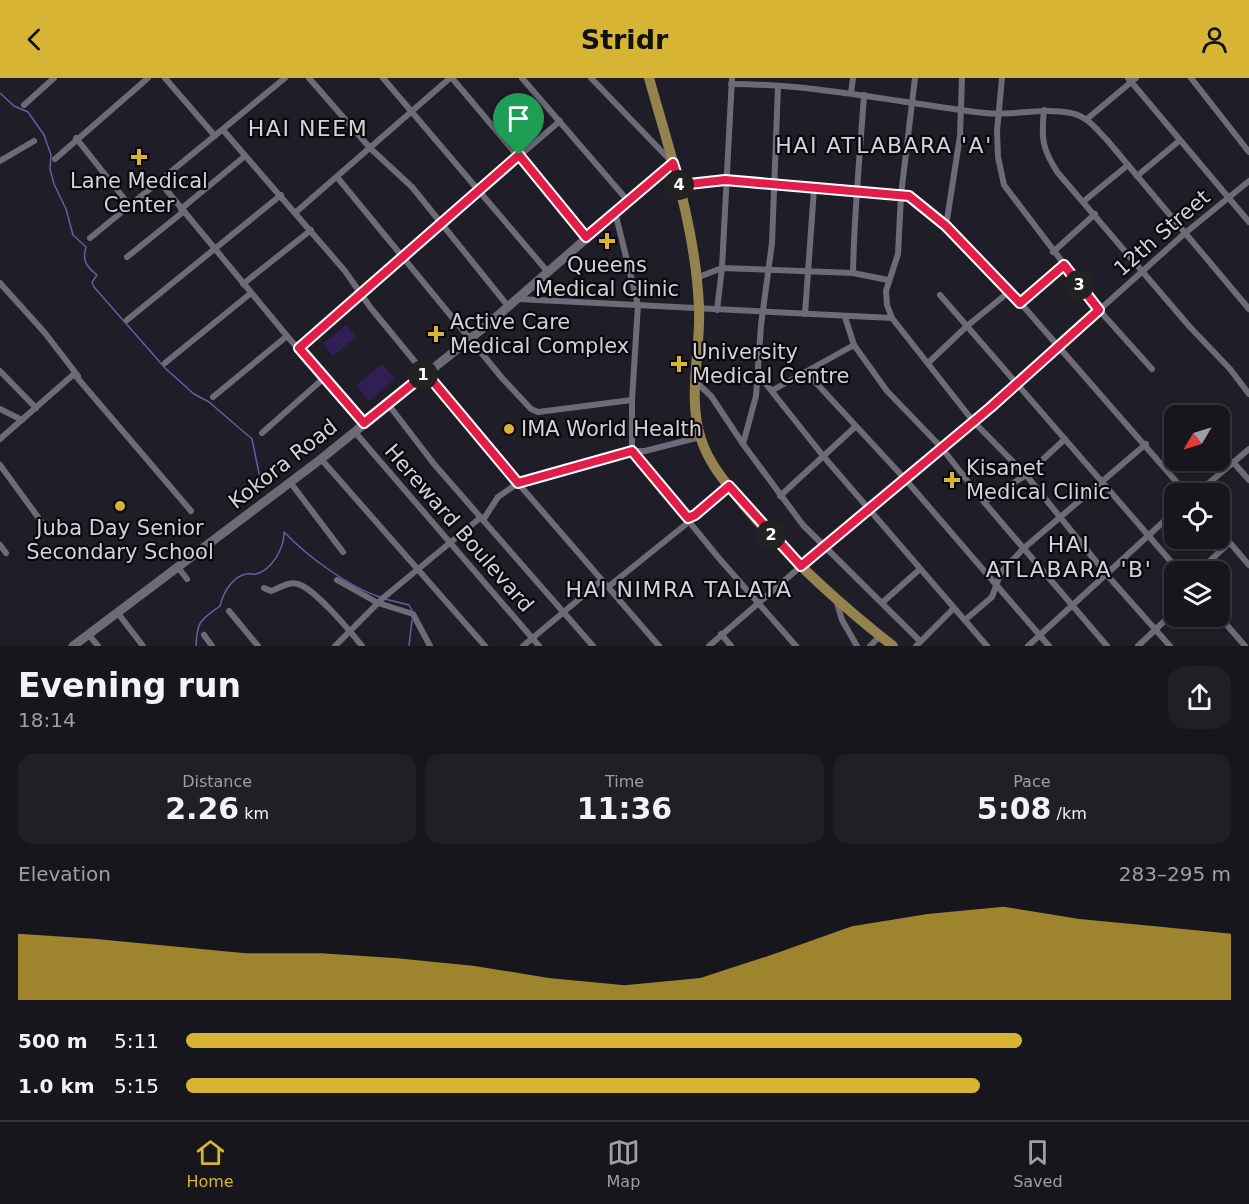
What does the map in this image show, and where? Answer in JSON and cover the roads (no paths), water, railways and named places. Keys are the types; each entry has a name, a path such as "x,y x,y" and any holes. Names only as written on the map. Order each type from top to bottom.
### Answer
{"main road":[{"path":"649,78 680,185 696,278 699,309 696,382 700,437 710,460 729,486 801,566 836,599 893,646"}],"street":[{"path":"24,105 54,78"},
{"path":"55,159 76,138 148,78"},
{"path":"165,78 215,136"},
{"path":"90,238 285,78"},
{"path":"309,78 370,148 412,187 508,306"},
{"path":"383,78 547,271"},
{"path":"296,212 451,78 519,155 586,237"},
{"path":"522,78 628,201"},
{"path":"591,78 673,163"},
{"path":"851,93 853,78"},
{"path":"915,78 901,195 898,254 888,280 886,299 892,318 973,421 1026,475 1107,575 1170,646"},
{"path":"946,226 962,110 962,78"},
{"path":"1002,78 998,158 1004,185 1099,310 1152,369"},
{"path":"1191,78 1249,152"},
{"path":"1087,119 1132,80 1179,141 1249,222"},
{"path":"717,310 722,268 731,81 851,93 913,105 999,114 1044,110 1073,113 1087,119 1249,309"},
{"path":"743,444 752,417 758,374 762,311 774,218 772,184 778,86"},
{"path":"852,273 855,191 860,159 864,95"},
{"path":"1044,110 1041,132 1045,153 1058,173 1249,394"},
{"path":"299,348 362,295 370,283 439,222 560,121"},
{"path":"223,130 296,212 518,483 659,646"},
{"path":"76,138 130,206"},
{"path":"0,161 34,141"},
{"path":"1137,176 1179,141"},
{"path":"127,257 245,156"},
{"name":"Kokora Road","path":"73,646 321,459 470,339 673,163"},
{"path":"1084,201 1128,165"},
{"path":"337,177 510,387 531,409 538,412 632,399"},
{"path":"680,185 725,180 901,195 918,201 946,226 1059,344 1107,404 1146,444 1178,483"},
{"name":"12th Street","path":"710,646 721,634 973,421 1059,344 1145,272 1184,234 1249,180"},
{"path":"159,181 287,336 364,423"},
{"path":"805,315 810,271 814,189"},
{"path":"127,320 281,195"},
{"path":"615,212 638,305 632,399 632,451 717,556 796,646"},
{"path":"1053,252 1095,214"},
{"path":"243,284 311,230"},
{"path":"1020,303 1064,265"},
{"path":"696,278 722,268 852,273 888,280"},
{"path":"0,283 45,333 191,511"},
{"path":"928,363 967,326 1010,291"},
{"path":"165,363 251,293"},
{"path":"940,295 1170,561"},
{"path":"516,299 892,318"},
{"path":"845,317 854,345 887,391 941,447 984,502 1107,646"},
{"path":"213,397 287,336"},
{"path":"773,390 854,345"},
{"path":"0,371 36,408"},
{"path":"806,372 905,479 1049,646"},
{"path":"758,374 824,457 987,646"},
{"path":"0,439 71,375 78,376"},
{"path":"262,433 324,378"},
{"path":"696,382 711,396 780,496 825,547 883,602 918,644 954,608"},
{"path":"388,404 428,457 593,646"},
{"path":"0,409 22,420"},
{"path":"780,496 855,427"},
{"name":"Hereward Boulevard","path":"354,431 539,646"},
{"path":"335,646 378,603 481,519 498,497 518,483 632,451 645,451 700,437"},
{"path":"984,502 1026,475 1065,439"},
{"path":"965,620 992,597 1001,573 1024,548 1146,444"},
{"path":"1209,483 1249,449"},
{"path":"321,459 485,646"},
{"path":"1233,462 1249,480"},
{"path":"0,465 43,524"},
{"path":"290,482 343,552"},
{"path":"608,587 729,486"},
{"path":"1028,646 1164,521"},
{"path":"1230,544 1249,565"},
{"path":"0,545 6,553"},
{"path":"1210,561 1223,549"},
{"path":"177,566 187,579"},
{"path":"883,602 920,569"},
{"path":"337,580 378,603 413,614 430,646"},
{"path":"523,646 565,614 602,580"},
{"path":"264,588 271,591 291,583 299,584 350,631 362,646"},
{"path":"836,599 842,620 857,646"},
{"path":"229,611 258,646"},
{"path":"117,612 143,646"},
{"path":"1138,646 1164,623"},
{"path":"1229,627 1245,646"},
{"path":"88,634 98,646"},
{"path":"721,634 731,646"},
{"path":"204,635 212,646"},
{"path":"870,646 880,636"}],"waterway":[{"path":"0,93 14,106 28,112 44,135 51,155 50,169 54,184 66,209 73,235 86,247 84,256 86,263 97,275 92,282 94,287 165,368 194,394 209,402 252,439 261,483"},
{"path":"284,532 329,570 355,586 380,597"},
{"path":"196,646 201,622 220,606 232,582 236,578 262,572 267,568 279,552 284,533"},
{"path":"385,599 409,605 413,612"},
{"path":"409,646 412,620"}],"place":[{"name":"Lane Medical Center","path":"139,157"},
{"name":"Queens Medical Clinic","path":"607,241"},
{"name":"Active Care Medical Complex","path":"436,334"},
{"name":"University Medical Centre","path":"679,364"},
{"name":"IMA World Health","path":"509,429"},
{"name":"Kisanet Medical Clinic","path":"952,480"},
{"name":"Juba Day Senior Secondary School","path":"120,506"}],"district":[{"name":"HAI NEEM","path":"308,128"},
{"name":"HAI ATLABARA 'A'","path":"884,145"},
{"name":"HAI ATLABARA 'B'","path":"1069,557"},
{"name":"HAI NIMRA TALATA","path":"679,589"}]}
